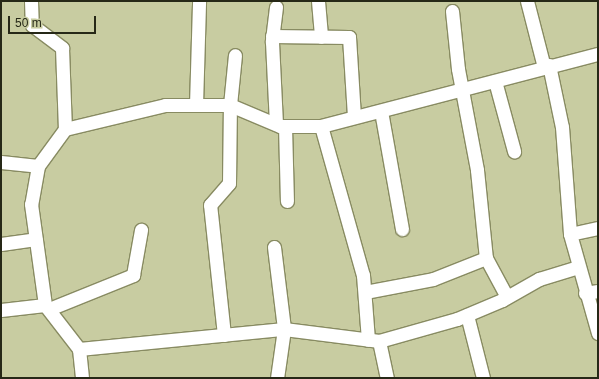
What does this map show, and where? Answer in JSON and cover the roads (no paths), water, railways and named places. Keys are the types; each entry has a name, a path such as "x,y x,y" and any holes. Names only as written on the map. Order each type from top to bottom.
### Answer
{"street":[{"path":"31,1 32,25 62,48 65,129 38,166 31,204 47,307 79,349 82,378"},
{"path":"196,105 199,1"},
{"path":"318,1 321,37"},
{"path":"527,1 547,66 562,127 570,234 585,293 598,333"},
{"path":"276,7 272,36 287,201"},
{"path":"452,11 458,69 464,90 486,258 507,297"},
{"path":"272,36 349,37 354,118"},
{"path":"65,129 166,105 230,105 281,125 321,126 464,90 547,66 598,54"},
{"path":"224,335 210,205 229,183 230,105 235,55"},
{"path":"495,81 514,151"},
{"path":"381,111 402,229"},
{"path":"321,126 347,210 374,341 387,378"},
{"path":"1,162 38,166"},
{"path":"570,234 598,228"},
{"path":"1,310 47,307 134,275 141,230"},
{"path":"1,244 36,239"},
{"path":"274,247 284,329 277,378"},
{"path":"364,292 433,279 486,258"},
{"path":"79,349 284,329 374,341 468,315 507,297 539,279 578,267"},
{"path":"585,293 598,291"},
{"path":"468,315 483,378"}]}
